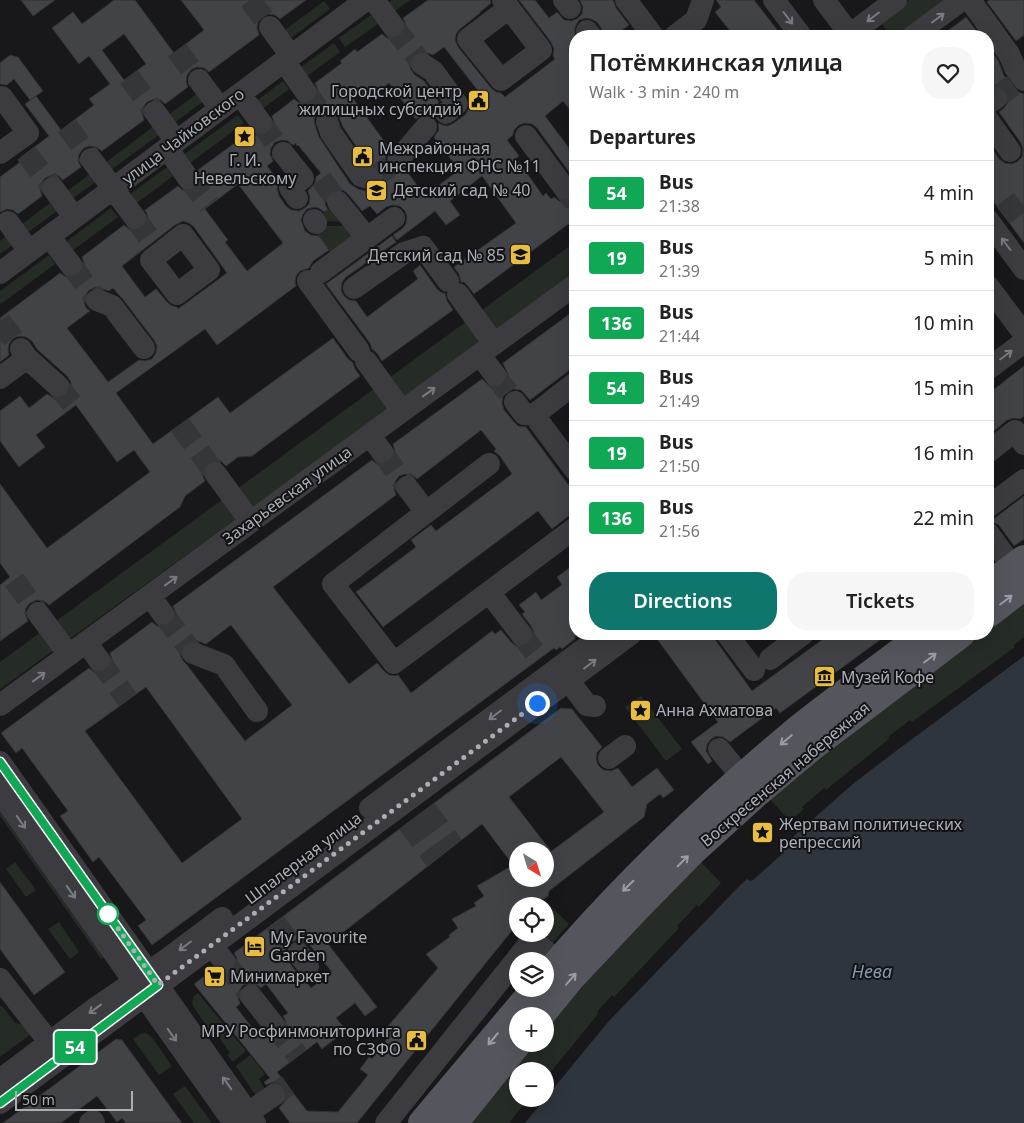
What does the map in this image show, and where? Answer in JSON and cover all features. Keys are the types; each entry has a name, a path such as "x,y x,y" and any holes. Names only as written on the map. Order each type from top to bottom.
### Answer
{"main road":[{"path":"994,583 1020,571"},
{"path":"994,606 1020,571"},
{"name":"Воскресенская набережная","path":"554,967 624,891 742,777 908,640"},
{"name":"Воскресенская набережная","path":"547,1007 571,978 639,906 699,846 757,793 813,746 953,640"},
{"path":"422,1123 528,997"},
{"path":"454,1123 511,1052"}],"street":[{"name":"улица Чайковского","path":"0,272 288,58 343,7 366,0"},
{"path":"374,0 393,26"},
{"path":"626,0 648,30"},
{"path":"774,0 796,30"},
{"path":"824,0 846,30"},
{"path":"858,30 896,0"},
{"path":"921,30 962,0"},
{"path":"970,0 1017,48 1015,68 1021,80"},
{"path":"685,30 702,19"},
{"path":"270,26 305,91"},
{"path":"422,64 433,71 457,104 446,113"},
{"path":"199,80 220,108"},
{"path":"240,94 261,123"},
{"path":"2,97 28,133 15,149"},
{"path":"154,112 188,178"},
{"path":"327,121 331,133 361,176 372,179"},
{"path":"398,160 426,127"},
{"path":"994,128 1010,151"},
{"path":"526,136 565,189"},
{"path":"284,153 307,185"},
{"path":"91,159 134,218"},
{"path":"53,188 74,217"},
{"path":"338,202 367,238"},
{"path":"394,218 314,276 362,356 402,411"},
{"path":"994,219 1024,269"},
{"path":"8,222 29,251"},
{"path":"49,236 71,265"},
{"path":"354,288 404,253 423,247 453,288 487,349 495,375"},
{"name":"Захарьевская улица","path":"0,705 78,649 157,605 251,522 376,443 402,411 569,289"},
{"path":"994,294 1023,331"},
{"path":"96,300 112,306 144,348"},
{"path":"994,346 1023,331"},
{"path":"994,362 1023,331"},
{"path":"0,378 24,353 58,386"},
{"path":"515,402 524,414 534,415 569,389"},
{"path":"534,415 569,462"},
{"path":"994,448 1015,432 1024,444"},
{"path":"489,464 333,584 394,663 569,532"},
{"path":"216,473 251,522"},
{"path":"994,502 1024,480"},
{"path":"408,487 426,512"},
{"path":"994,540 1020,571"},
{"path":"489,592 521,634"},
{"path":"38,613 78,649 99,660"},
{"name":"Шпалерная улица","path":"0,1104 146,983 596,640"},
{"name":"Шпалерная улица","path":"0,1080 94,1009 146,983 218,953 420,802 553,671 618,640"},
{"path":"734,640 762,664 796,640"},
{"path":"193,653 224,665 257,711"},
{"path":"553,671 587,705 594,706"},
{"path":"719,749 742,777"},
{"path":"0,762 146,983"},
{"path":"0,792 146,983 246,1120 274,1095"},
{"path":"522,952 532,940 540,952"},
{"path":"386,1123 509,969"},
{"path":"0,979 50,1043"},
{"path":"251,996 273,1024"},
{"path":"428,1070 451,1089"},
{"path":"90,1123 93,1121 94,1123"}],"shaded area":[{"path":"392,0 410,0 395,11 389,2"},
{"path":"909,0 947,0 906,30 886,30 880,22"},
{"path":"324,1 330,9 291,38 285,30"},
{"path":"371,15 378,24 345,47 339,38"},
{"path":"334,43 340,52 307,76 301,67"},
{"path":"283,81 289,89 261,110 255,102"},
{"path":"198,93 204,101 174,123 168,115"},
{"path":"238,115 244,123 189,164 183,155"},
{"path":"154,126 160,134 111,170 105,163"},
{"path":"167,167 173,176 133,206 126,197"},
{"path":"91,173 97,181 72,199 66,192"},
{"path":"50,203 57,211 27,233 21,225"},
{"path":"334,205 348,222 320,221 318,217"},
{"path":"111,208 118,217 72,251 66,242"},
{"path":"316,226 351,226 353,237 331,253 313,228"},
{"path":"6,236 13,245 0,254 0,241"},
{"path":"569,246 569,279 0,689 0,662"},
{"path":"49,255 55,264 1,304 0,291"},
{"path":"1024,596 1024,637 1014,645 1015,647 912,722 910,720 888,737 889,739 826,790 824,788 802,807 804,809 790,821 768,797 818,753 967,640 994,640 994,619"},
{"path":"641,696 682,749 666,761 625,707"},
{"path":"0,807 105,955 101,959 0,816"},
{"path":"699,860 721,883 699,907 697,905 677,926 679,928 614,997 612,995 554,1068 554,1062 517,1062 525,1052 554,1052 554,1016 578,987"},
{"path":"15,862 36,890 26,897 6,869"},
{"path":"554,910 569,924 554,941"},
{"path":"59,922 79,952 70,959 48,929"},
{"path":"545,942 553,942 550,946"},
{"path":"198,993 246,1051 233,1062 227,1055 230,1053 218,1036 215,1038 193,1006 193,998"},
{"path":"2,1006 15,1023 24,1024 31,1034 0,1057 0,1007"},
{"path":"145,1033 153,1039 172,1066 159,1075 133,1039"},
{"path":"250,1055 265,1074 259,1079 265,1089 256,1096 236,1066"},
{"path":"509,1072 509,1107 522,1107 509,1123 468,1123"},
{"path":"185,1086 212,1123 194,1123 173,1094"}],"water":[{"name":"Нева","path":"1024,656 1024,1123 525,1123 538,1107 554,1107 554,1088 608,1022 752,873 854,783"}],"pier":[{"path":"785,840 787,842 781,847 781,855 753,880 747,879 740,885 739,883"}],"building":[{"path":"21,0 55,0 33,16"},
{"path":"114,0 135,0 174,53 204,30 181,0 306,0 280,19 275,15 269,14 262,17 258,22 257,28 259,35 209,72 204,68 197,67 192,69 187,75 186,82 188,87 165,104 161,100 154,99 147,102 143,107 142,113 144,120 102,151 96,147 89,146 84,148 79,154 78,161 81,167 63,180 59,176 52,175 45,178 41,183 40,189 42,196 18,214 13,210 7,209 0,212 0,177 23,160 21,157 49,136 25,104 36,96 61,130 94,105 89,99 110,84 89,56 79,64 52,28 73,12 82,24","holes":["124,34 146,64 124,80 102,50"]},
{"path":"428,0 490,0 491,3 460,29 456,34 455,40 458,47 491,88 505,97 555,59 551,42 519,0 535,0 549,18 557,12 564,20 571,21 577,19 582,14 583,7 580,0 613,0 616,8 629,25 622,30 602,30 597,22 586,18 579,20 575,30 569,30 569,108 563,101 545,116 569,148 569,172 537,128 532,124 525,123 519,125 514,130 513,135 507,140 519,156 516,158 543,196 546,193 551,199 554,197 559,201 569,201 569,223 474,294 464,282 461,282 459,274 454,267 516,223 482,176 450,201 460,215 446,225 435,211 397,240 393,235 406,224 407,217 405,211 400,206 392,205 386,207 377,214 370,206 362,211 343,190 336,189 330,192 325,204 328,210 324,212 314,207 307,209 301,220 305,231 311,235 319,236 329,250 313,261 309,268 300,271 296,276 296,286 217,345 205,329 116,393 153,444 218,397 230,413 333,338 353,363 360,376 252,456 238,457 226,466 221,461 214,460 207,463 203,467 202,474 205,481 185,496 180,507 49,605 44,601 37,600 30,603 26,608 25,614 28,621 0,641 0,585 10,577 0,563 0,484 47,548 150,472 134,450 117,462 76,405 36,435 45,447 19,467 0,441 0,411 20,396 29,408 47,394 55,399 62,398 71,389 71,382 26,337 13,338 9,344 9,355 0,362 0,318 60,273 72,278 79,276 83,270 84,263 82,257 124,225 130,230 137,231 142,229 147,223 148,216 145,210 178,186 182,190 189,191 196,188 200,184 201,177 198,170 251,131 256,135 262,136 269,133 273,128 272,116 294,99 299,103 306,104 313,101 317,97 318,90 315,83 342,63 340,61 355,49 357,52 382,34 387,38 394,39 401,36 405,32 406,25 403,18","holes":["444,47 479,92 469,100 469,108 466,114 448,126 438,123 439,130 434,137 459,170 425,196 406,170 396,173 389,170 385,158 390,149 349,93 373,96 389,83 416,119 422,115 434,116 434,108 439,102 424,81 411,70 409,63 411,57 416,52 423,51 433,55","323,108 330,108 336,112 343,127 369,165 382,170 385,175 385,182 381,189 369,192 358,189 350,184 319,137 314,119","282,140 288,141 293,145 296,143 321,173 316,177 315,183 308,191 310,197 309,204 299,211 291,210 286,206 279,196 277,189 279,181 267,166 273,161 270,154 275,142","238,184 283,243 247,271 225,242 228,240 205,209","183,221 194,227 227,273 178,309 167,302 156,289 145,297 122,266 175,225","96,287 109,291 113,288 157,346 156,353 152,359 139,360 108,382 67,328 90,311 86,308 84,302 89,290"]},
{"path":"716,0 754,0 777,30 729,30 715,12 721,7"},
{"path":"989,0 1024,0 1024,35 1016,41 987,2"},
{"path":"966,17 976,30 948,30"},
{"path":"10,55 18,57 43,91 30,100 14,79 7,85 0,84 0,63"},
{"path":"994,55 1004,76 1018,92 1024,94 1024,243 994,202 994,151 999,159 1005,163 1012,164 1022,157 1023,150 1021,143 999,112 1008,103 1009,96 1007,91 1001,86 995,85"},
{"path":"392,236 396,242 346,277 342,282 341,290 344,296 349,300 356,301 367,317 418,279 413,271 420,265 437,289 445,293 447,301 453,310 382,361 326,284"},
{"path":"569,314 569,371 530,400 521,390 513,389 503,396 502,403 504,410 518,426 526,427 569,486 569,516 552,529 538,511 383,627 356,592 416,547 411,540 431,525 436,531 512,474 481,430 417,479 412,475 405,474 399,476 395,482 394,489 396,495 273,587 349,684 377,663 389,675 398,675 411,693 492,631 495,634 501,630 516,646 529,645 533,639 534,632 522,614 525,612 519,605 536,592 541,600 562,585 557,577 569,568 569,640 574,640 562,649 560,647 556,650 554,648 152,945 138,926 146,920 99,857 93,862 60,816 68,811 22,748 16,753 1,733 89,668 94,672 100,673 107,670 111,665 110,653 152,622 157,626 164,627 171,624 175,619 176,613 173,606 372,460 377,464 383,465 390,462 394,457 395,451 393,444 482,379 490,387 497,388 507,381 508,374 503,363","holes":["231,625 292,705 245,741 183,661 180,655 181,648 191,640 206,644","146,687 242,819 182,863 85,731"]},
{"path":"1024,366 1024,416 1020,419 1007,420 994,431 994,389"},
{"path":"1024,496 1024,539 1014,546 999,525 994,522 994,519"},
{"path":"658,640 715,640 752,691 822,640 880,640 780,713 776,708 730,742 723,737 716,736 711,739 707,744 706,751 712,761 708,764 691,742 718,722"},
{"path":"561,708 572,709 602,747 597,752 596,759 598,765 603,770 611,771 618,768 632,787 657,768 674,790 663,798 660,794 647,804 644,817 554,887 554,849 604,812 561,757 509,797 544,842 509,842 509,860 482,824 328,944 377,1007 365,1016 355,1003 336,1018 346,1030 322,1049 317,1042 277,1072 307,1111 338,1112 368,1075 360,1069 369,1057 372,1059 388,1038 382,1033 438,968 426,954 450,937 449,935 458,928 452,919 476,906 474,903 484,896 477,886 509,867 509,888 553,888 547,897 509,897 509,934 357,1123 290,1123 279,1108 286,1100 287,1093 284,1087 280,1083 273,1082 266,1085 264,1082 270,1078 194,984 214,969 220,973 227,974 232,971 236,965 237,958 234,953","holes":["296,940 309,944 332,972 311,988 304,978 298,974 285,955 286,948","256,984 261,988 266,984 288,1013 283,1016 286,1022 281,1035 274,1037 263,1032 258,1035 236,1007 240,1004 239,991 243,985"]},
{"path":"0,882 65,972 34,995 0,949"},
{"path":"116,1039 122,1040 182,1123 126,1123 122,1118 117,1122 97,1096 61,1123 3,1123"}],"tunnel":[{"path":"250,0 270,27"},
{"path":"393,26 422,64"},
{"path":"177,50 199,80"},
{"path":"129,77 155,112"},
{"path":"996,98 1016,83"},
{"path":"305,91 327,121"},
{"path":"261,123 283,153"},
{"path":"67,126 91,159"},
{"path":"26,153 53,188"},
{"path":"372,179 398,160"},
{"path":"188,178 209,205"},
{"path":"321,179 338,202"},
{"path":"565,189 569,194"},
{"path":"1003,215 1024,199"},
{"path":"135,218 153,243"},
{"path":"71,265 97,300"},
{"path":"0,321 21,349"},
{"path":"495,375 515,402"},
{"path":"58,386 74,406"},
{"path":"180,425 215,473"},
{"path":"382,452 407,487"},
{"path":"14,580 38,613"},
{"path":"163,614 193,653"},
{"path":"521,634 540,659"},
{"path":"99,660 128,700"},
{"path":"426,810 453,846"},
{"path":"408,823 436,860"},
{"path":"275,923 298,953"},
{"path":"224,961 251,996"},
{"path":"273,1024 298,1056"},
{"path":"274,1095 288,1085"}],"bus line":[{"name":"54","path":"0,762 158,985 0,1103"}],"place":[{"name":"Городской центр жилищных субсидий","path":"478,100"},
{"name":"Г. И. Невельскому","path":"245,136"},
{"name":"Межрайонная инспекция ФНС №11","path":"363,157"},
{"name":"Детский сад № 40","path":"377,190"},
{"name":"Детский сад № 85","path":"521,255"},
{"name":"Музей Кофе","path":"825,677"},
{"name":"Анна Ахматова","path":"640,710"},
{"name":"Жертвам политических репрессий","path":"763,833"},
{"name":"My Favourite Garden","path":"254,946"},
{"name":"Минимаркет","path":"214,976"},
{"name":"МРУ Росфинмониторинга по СЗФО","path":"417,1040"}],"route":[{"path":"108,914 158,985 537,703"}]}
